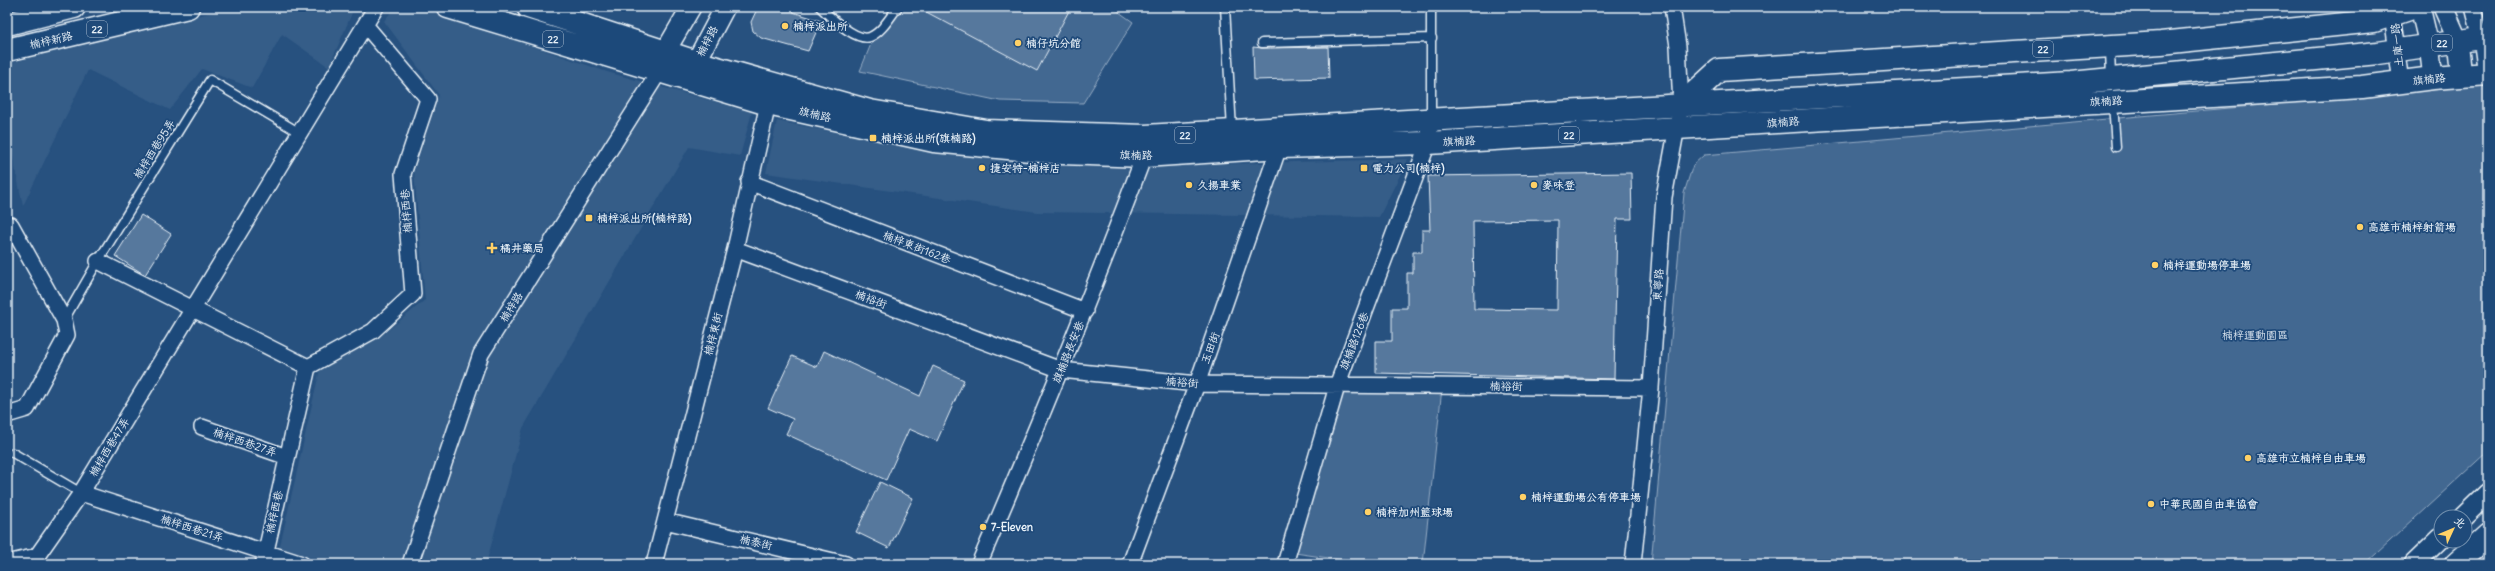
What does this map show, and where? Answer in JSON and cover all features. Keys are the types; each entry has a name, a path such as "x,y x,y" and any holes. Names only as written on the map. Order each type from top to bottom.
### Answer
{"main road":[{"name":"楠梓新路","path":"7,50 188,7"},
{"name":"旗楠路","path":"448,7 662,62 696,62 870,111 986,131 1144,146 1232,133 1279,138 1428,143 1676,128 2112,90 2485,37"},
{"name":"旗楠路","path":"528,7 768,104 934,141 1062,153 1144,146 1279,138 1430,121 1681,105 2112,90 2362,87 2433,78 2487,74"},
{"name":"22","path":"1681,105 1719,70 2161,43 2374,21 2392,11 2415,7"},
{"path":"7,24 69,8"},
{"path":"2456,564 2488,535"}],"street":[{"path":"192,308 366,26 376,7"},
{"name":"楠梓路","path":"410,564 481,354 662,62 691,7"},
{"name":"楠梓路","path":"696,62 725,7"},
{"name":"東寧路","path":"1633,564 1651,388 1664,197 1681,105 1678,46 1672,7"},
{"path":"2420,7 2429,45 2433,78"},
{"path":"2443,7 2458,41 2462,76"},
{"path":"2473,7 2485,37 2487,74"},
{"name":"土庫一路","path":"2392,11 2401,83"},
{"name":"楠梓西巷","path":"264,558 308,367 373,331 413,294 404,174 428,100 366,26"},
{"name":"楠梓東街","path":"654,564 735,249 749,182 768,104"},
{"name":"旗楠路126巷","path":"1285,564 1338,383 1428,143 1430,121"},
{"name":"玉田街","path":"1130,564 1197,384 1279,138"},
{"name":"旗楠路長安巷","path":"979,564 1062,370 1085,311 1144,146"},
{"name":"楠梓東街162巷","path":"749,182 1085,311"},
{"path":"7,226 11,225 64,320 68,335 27,409 7,415"},
{"name":"楠裕街","path":"735,249 1062,370 1197,384 1338,383 1651,388"},
{"path":"98,261 308,367"},
{"name":"楠梓西巷47弄","path":"7,563 38,560 81,493 192,308"},
{"name":"楠梓西巷27弄","path":"202,427 287,457"},
{"name":"楠梓西巷21弄","path":"81,493 264,558 302,564"},
{"path":"2471,509 2488,493"},
{"name":"楠泰街","path":"665,521 846,564"},
{"path":"2414,564 2433,546"}],"lane":[{"path":"820,7 850,32 862,37 869,37 881,28 898,7"},
{"path":"1225,7 1232,133"},
{"path":"1430,121 1432,38 1431,7"},
{"path":"1262,43 1432,38"},
{"path":"2110,46 2116,147"},
{"name":"楠梓西巷95弄","path":"64,320 98,261 210,80 300,133"},
{"path":"13,454 81,493"}],"shaded area":[{"path":"235,7 346,7 352,13 329,67 282,34 252,88 202,69 170,110 88,70 23,206 7,129 7,64 82,43"},
{"path":"395,7 419,7 607,72 752,112 740,156 689,147 523,428 486,564 276,564 320,369 380,337 425,300 414,171 439,95 384,21"},
{"path":"777,121 936,152 1101,167 1408,159 1379,217 1037,212 766,173"}],"green space":[{"path":"892,7 1112,7 1133,22 1083,103 1000,101 860,71 880,22"},
{"name":"楠梓運動園區","path":"2488,85 2488,451 2365,564 1651,564 1684,193 1693,165 1704,155"},
{"name":"楠梓加州籃球場","path":"1442,388 1423,564 1369,564 1295,553 1342,389"}],"building":[{"name":"楠梓派出所","path":"758,7 795,7 793,12 821,21 808,51 761,38 753,31 751,22"},
{"name":"楠仔坑分館","path":"917,7 1071,7 1037,71"},
{"path":"1253,47 1328,47 1329,78 1254,80"},
{"path":"1631,173 1632,219 1617,219 1614,379 1376,373 1376,341 1392,341 1392,308 1407,308 1407,273 1413,273 1413,252 1422,252 1422,230 1430,230 1428,176","holes":["1558,220 1557,310 1474,309 1473,221"]},
{"path":"141,215 171,234 145,275 115,256"},
{"path":"824,351 920,396 933,366 964,380 937,441 909,429 886,480 786,434 793,419 768,408 792,356 817,367"},
{"path":"880,482 913,498 889,548 856,532"}],"place":[{"name":"楠梓派出所","path":"785,26"},
{"name":"楠仔坑分館","path":"1018,43"},
{"name":"楠梓派出所(旗楠路)","path":"873,138"},
{"name":"捷安特-楠梓店","path":"982,168"},
{"name":"電力公司(楠梓)","path":"1364,168"},
{"name":"久揚車業","path":"1189,185"},
{"name":"麥味登","path":"1534,185"},
{"name":"楠梓派出所(楠梓路)","path":"589,218"},
{"name":"高雄市楠梓射箭場","path":"2360,227"},
{"name":"橘井藥局","path":"492,248"},
{"name":"楠梓運動場停車場","path":"2155,265"},
{"name":"高雄市立楠梓自由車場","path":"2248,458"},
{"name":"楠梓運動場公有停車場","path":"1523,497"},
{"name":"中華民國自由車協會","path":"2151,504"},
{"name":"楠梓加州籃球場","path":"1368,512"},
{"name":"7-Eleven","path":"983,527"}]}
